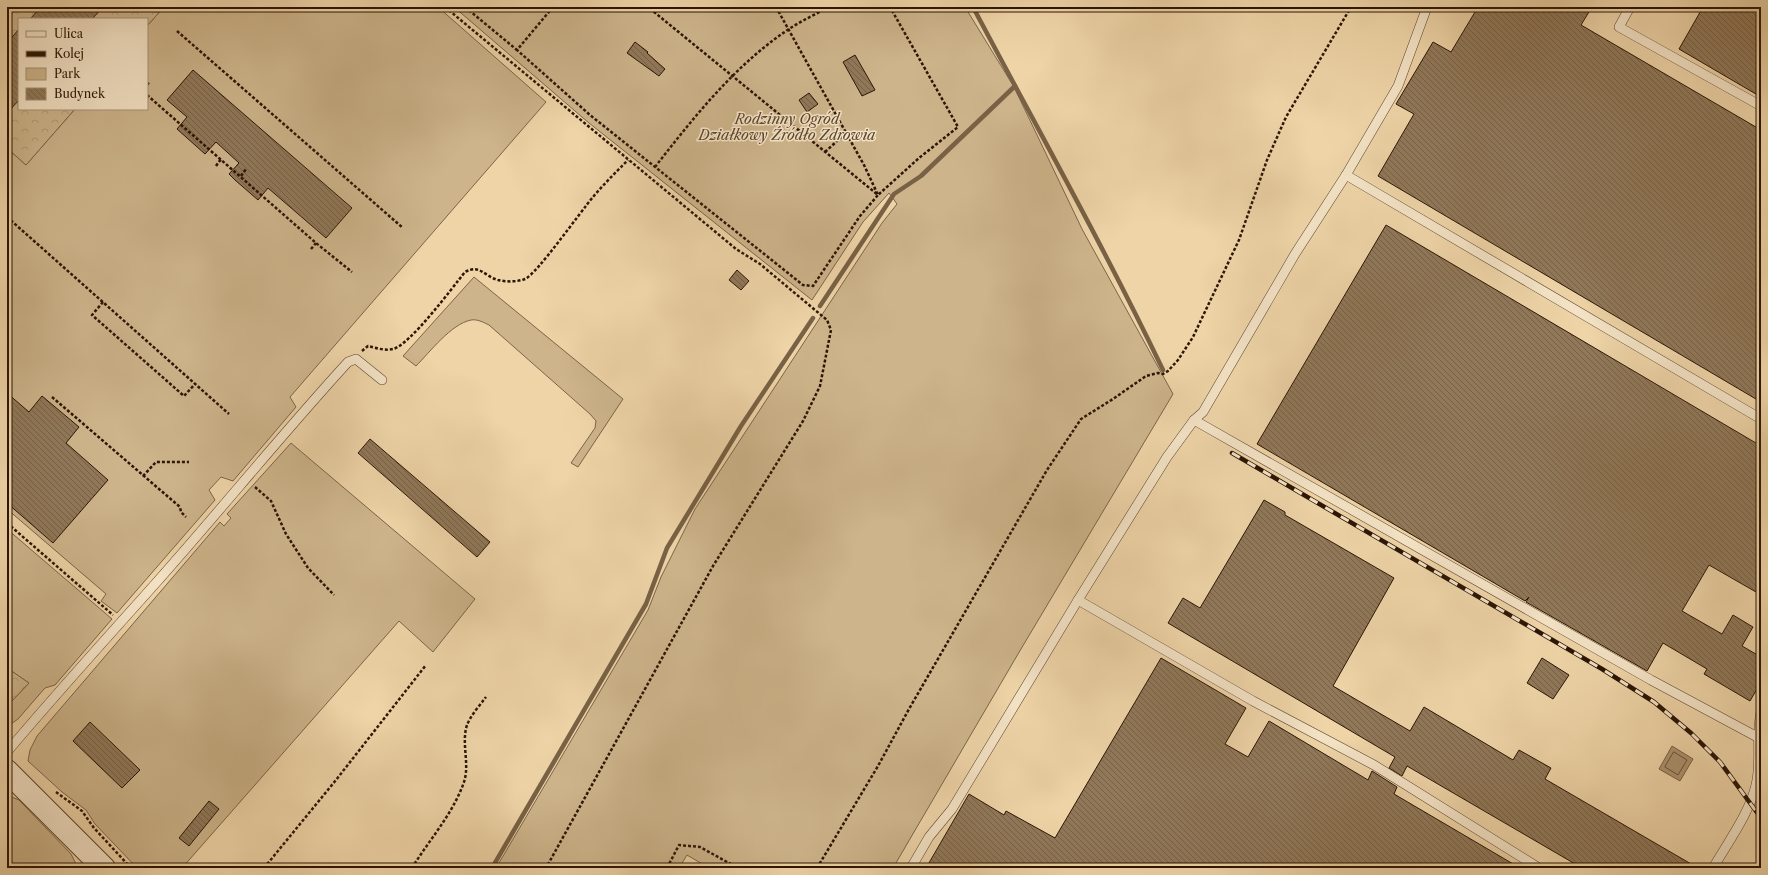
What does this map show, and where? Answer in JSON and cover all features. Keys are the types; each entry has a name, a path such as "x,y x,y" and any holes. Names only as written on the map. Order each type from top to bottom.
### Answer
{"street":[{"path":"7,771 30,792 87,859 104,868"},
{"path":"7,786 30,792"}],"lane":[{"path":"911,868 929,837 952,809 1078,600 1167,457 1194,420 1203,412 1295,254 1346,175 1398,86 1427,7"},
{"path":"1630,7 1619,27 1761,106"},
{"path":"1346,175 1761,419"},
{"path":"7,752 348,362 356,359 382,380"},
{"path":"1194,420 1651,680 1760,738"},
{"path":"1078,600 1253,701 1374,765 1539,868"},
{"path":"1713,868 1752,796 1757,781 1760,738 1758,724 1761,712"}],"path":[{"path":"445,7 736,249 760,264 827,320 831,330 820,386 803,422 713,566 546,868"},
{"path":"465,7 517,50 590,115 803,285 813,286 860,216 878,195 919,158 958,127 890,7"},
{"path":"517,50 553,7"},
{"path":"648,7 878,195"},
{"path":"776,7 846,133 878,195"},
{"path":"655,167 719,89 732,76 789,29 829,7"},
{"path":"817,868 878,766 909,708 1047,470 1081,420 1113,400 1146,376 1158,373 1163,374 1168,371 1178,360 1193,337 1240,240 1267,160 1286,117 1351,7"},
{"path":"177,31 403,228"},
{"path":"148,96 316,243 352,272"},
{"path":"825,152 846,133"},
{"path":"216,166 221,159"},
{"path":"356,359 368,346 387,350 394,349 402,344 417,330 464,272 471,268 479,270 497,280 513,281 526,279 549,254 608,179 628,160"},
{"path":"240,176 246,169"},
{"path":"7,217 229,414"},
{"path":"311,249 316,243"},
{"path":"103,302 92,315 184,396 195,384"},
{"path":"52,397 180,507 186,517"},
{"path":"143,476 156,462 189,462"},
{"path":"245,479 271,501 286,534 300,557 308,568 334,595"},
{"path":"7,523 120,621"},
{"path":"264,868 336,780 426,664"},
{"path":"412,868 451,811 464,781 466,763 465,736 468,724 486,697"},
{"path":"55,791 82,811 94,828 131,868"},
{"path":"667,868 679,845 700,847 738,868"}],"green space":[{"path":"7,7 164,7 148,25 148,18 18,18 18,110 74,110 26,165 7,148"},
{"path":"164,7 438,7 546,102 290,397 296,407 233,481 221,477 209,490 215,500 117,613 101,601 106,594 7,509 7,148 26,165 74,110 148,110 148,25"},
{"name":"Rodzinny Ogród Działkowy Źródło Zdrowia","path":"454,7 965,7 1014,87 1082,229 1173,394 1018,654 893,868 709,868 687,855 679,868 496,868 648,610 661,577 695,509 882,223 897,204 889,193 863,222 812,300 589,123"},
{"path":"474,277 623,399 578,467 571,463 595,428 596,421 590,414 489,325 476,320 463,323 441,339 416,366 403,356"},
{"path":"291,443 475,599 433,652 399,621 182,868 137,868 95,824 86,810 62,792 28,761 30,750 37,736 220,522 224,526 231,518 227,514"},
{"path":"7,529 112,619 55,685 45,688 18,719 7,727 7,703 10,703 29,683 7,668"},
{"path":"7,668 29,683 10,703 7,703"},
{"path":"7,795 19,800 71,854 78,868 7,868"}],"water":[{"path":"1672,746 1693,759 1680,781 1659,769"}],"building":[{"path":"41,7 103,7 93,18 31,18"},
{"path":"1478,7 1592,7 1581,25 1761,130 1761,402 1378,176 1414,114 1396,104 1433,42 1451,52"},
{"path":"1703,7 1761,7 1761,97 1679,49"},
{"path":"18,30 18,101 7,113 7,43"},
{"path":"635,42 648,52 647,53 665,69 659,76 627,53"},
{"path":"855,55 875,90 862,96 843,62"},
{"path":"193,70 352,208 326,238 268,188 258,200 235,180 229,174 239,163 216,142 205,154 177,129 187,117 167,100"},
{"path":"809,93 818,104 807,112 799,100"},
{"path":"1386,225 1761,446 1761,583 1756,592 1709,565 1682,611 1722,634 1733,615 1753,627 1742,646 1761,657 1761,682 1750,701 1704,674 1707,669 1663,643 1647,671 1526,602 1529,597 1525,601 1257,444"},
{"path":"737,270 749,281 741,290 729,280"},
{"path":"7,393 29,412 42,396 79,427 66,443 108,480 53,543 7,503"},
{"path":"370,439 490,542 477,557 358,453"},
{"path":"1264,500 1285,512 1285,515 1394,578 1333,686 1410,731 1424,707 1513,760 1519,750 1551,768 1545,779 1698,868 1582,868 1407,766 1402,776 1389,768 1395,757 1168,623 1183,598 1200,608"},
{"path":"1161,658 1246,708 1225,744 1248,757 1269,721 1368,780 1372,771 1397,787 1394,794 1520,868 926,868 969,794 1004,815 1006,811 1055,838"},
{"path":"1542,658 1569,675 1553,699 1527,683"},
{"path":"90,722 140,770 122,788 73,741"},
{"path":"209,801 219,809 189,846 179,838"}],"waterway":[{"path":"973,7 1094,233 1163,370"},
{"path":"820,306 894,194 921,176 1015,86"},
{"path":"492,868 646,604 667,548 741,426 813,318"}],"railway":[{"path":"1232,453 1602,669 1654,702 1691,733 1720,762 1761,818"}]}
